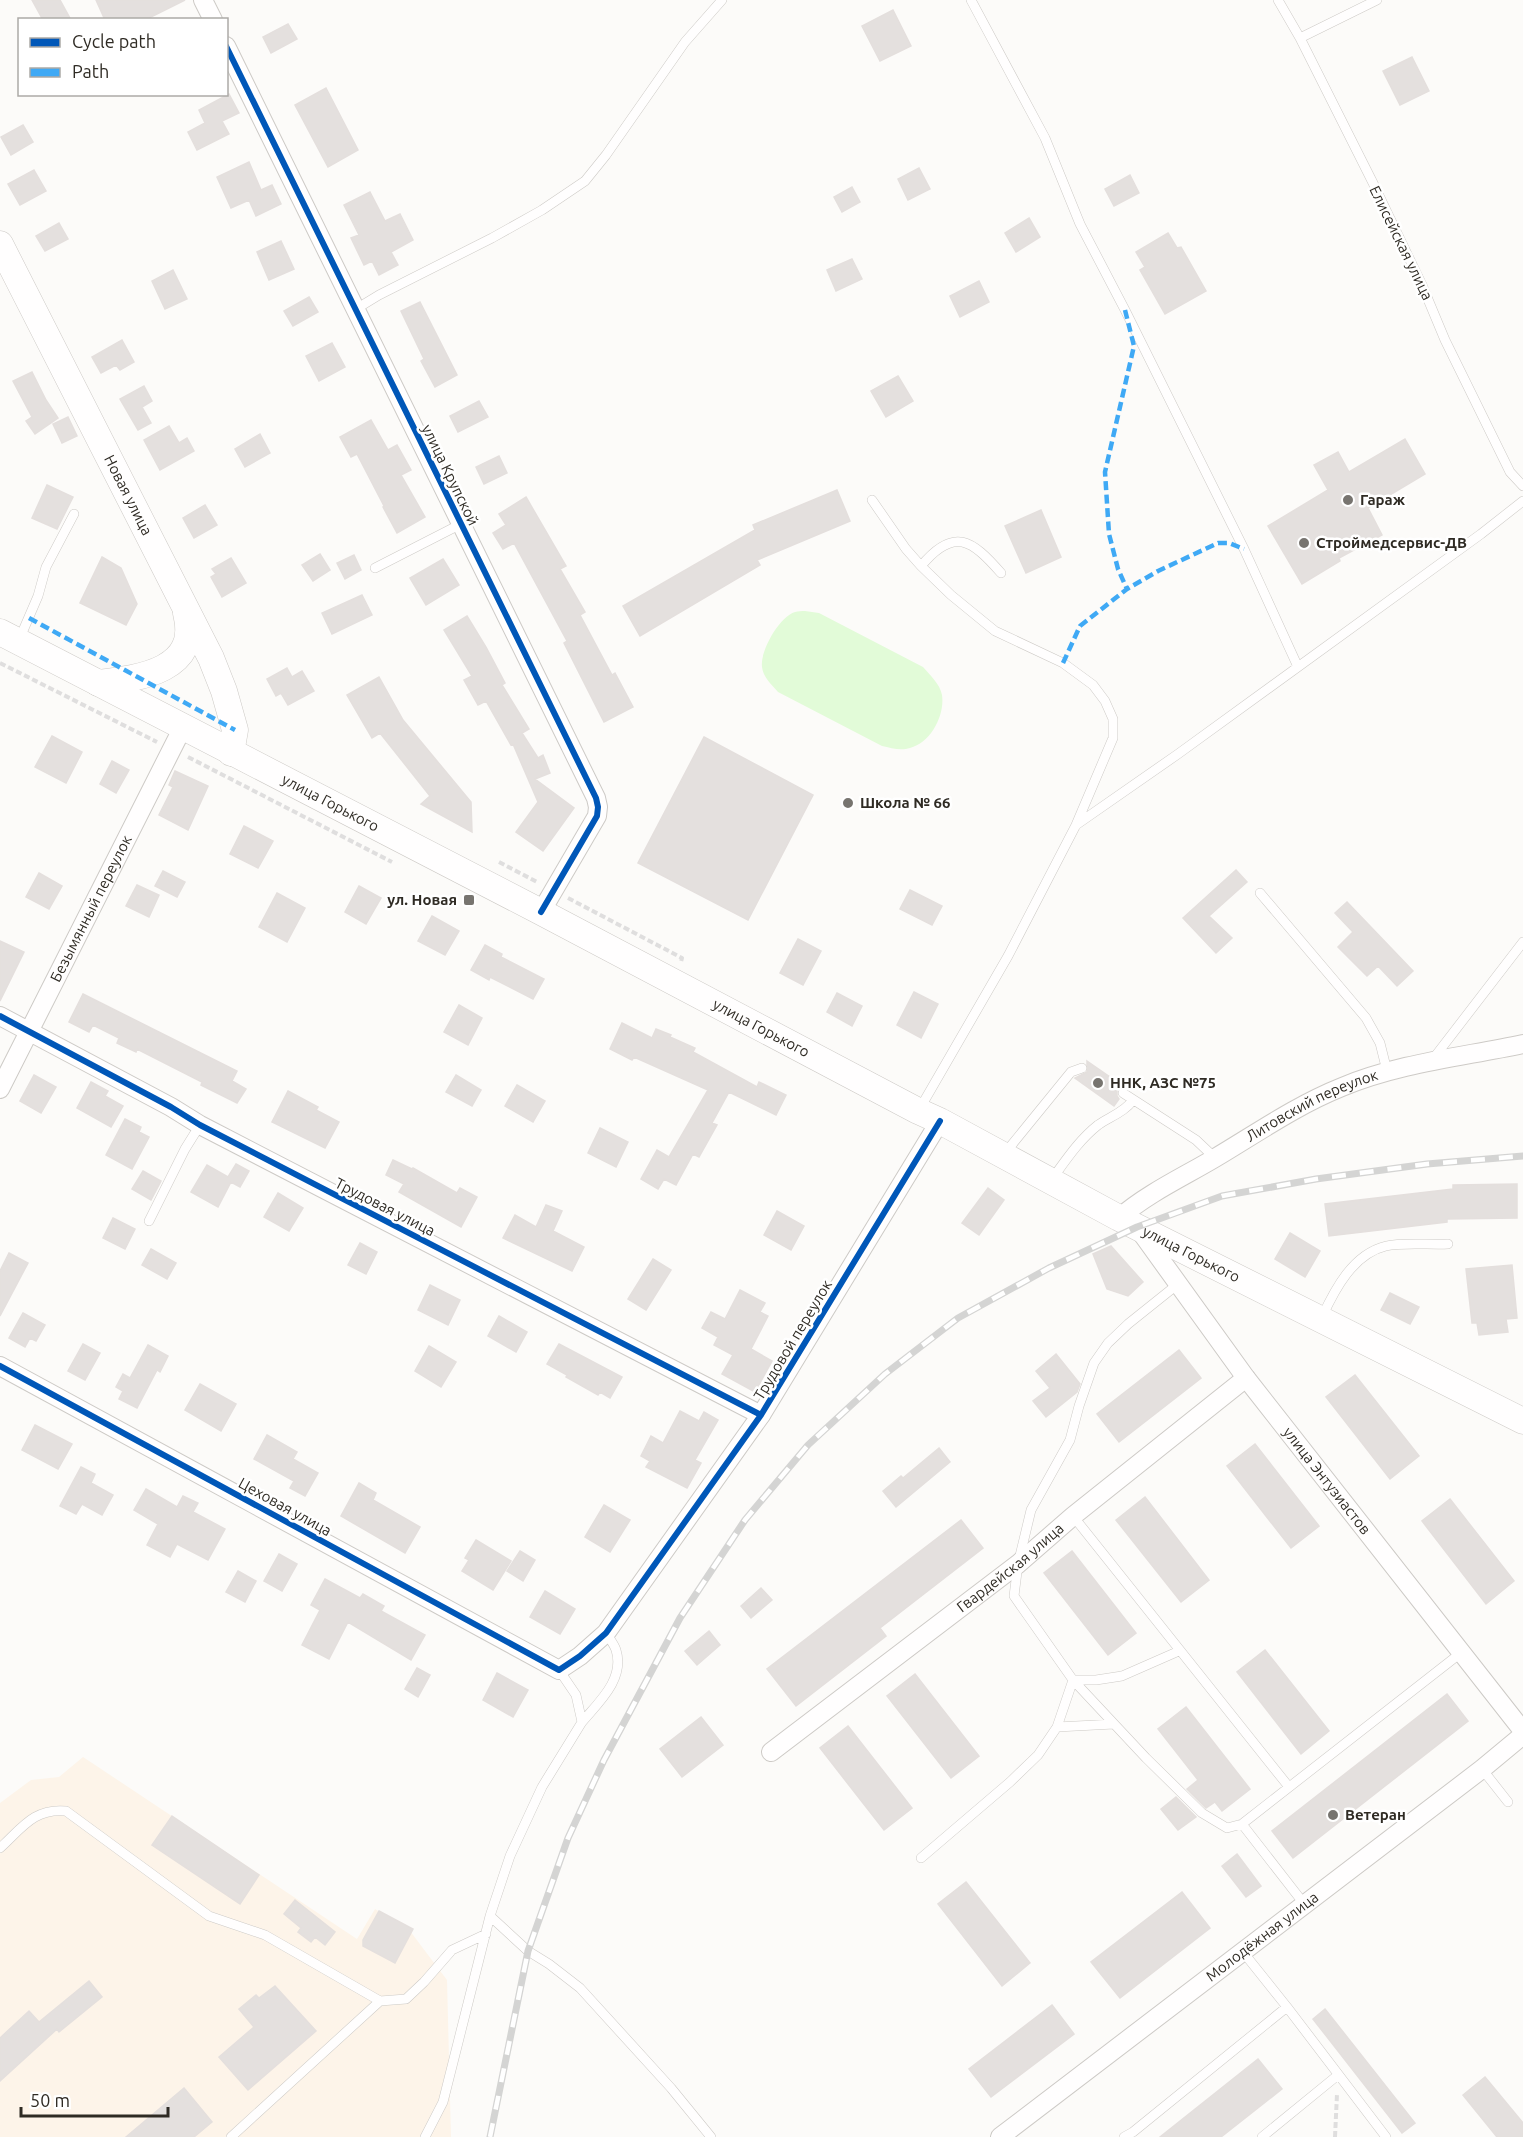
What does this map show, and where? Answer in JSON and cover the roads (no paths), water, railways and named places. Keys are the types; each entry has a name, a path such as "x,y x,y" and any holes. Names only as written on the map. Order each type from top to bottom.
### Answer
{"main road":[{"name":"Новая улица","path":"0,244 184,604 224,691 235,730 231,753"},
{"path":"98,683 147,675 175,662 190,628 184,604"},
{"name":"улица Горького","path":"9,637 98,683 177,738 231,753 541,912 1052,1180 1128,1223 1523,1421"}],"street":[{"path":"203,0 212,18"},
{"name":"улица Крупской","path":"228,50 596,798 597,816 541,912"},
{"name":"Безымянный переулок","path":"0,1089 177,738"},
{"name":"Трудовая улица","path":"0,1016 201,1125 761,1415"},
{"name":"Литовский переулок","path":"1128,1223 1148,1196 1299,1106 1342,1086 1433,1059 1523,1044"},
{"name":"Трудовой переулок","path":"560,1670 606,1633 761,1415 929,1116"},
{"name":"улица Энтузиастов","path":"1128,1223 1178,1284 1246,1378 1523,1733"},
{"name":"Цеховая улица","path":"0,1366 560,1670"},
{"name":"Гвардейская улица","path":"771,1752 1018,1564 1073,1516 1246,1378"},
{"name":"Молодёжная улица","path":"1000,2137 1482,1769 1523,1733"}],"lane":[{"path":"356,309 492,238 542,210 585,181 606,155 685,42 722,0"},
{"path":"971,0 1045,138 1080,224 1125,309 1244,549 1298,667"},
{"name":"Елисейская улица","path":"1278,0 1300,38 1422,285 1445,340 1510,472 1523,486"},
{"path":"1300,38 1377,0"},
{"path":"872,500 921,566 951,595 995,631 1063,663 1093,685 1105,701 1113,718 1113,738 1076,825 929,1116"},
{"path":"1076,825 1108,805 1523,501"},
{"path":"9,637 38,596 46,567 74,514"},
{"path":"375,568 461,524"},
{"path":"921,566 931,554 949,543 965,542 983,553 1001,573"},
{"path":"1260,893 1366,1018 1380,1043 1387,1071"},
{"path":"1433,1059 1523,942"},
{"path":"1003,1155 1071,1072 1082,1068"},
{"path":"1123,1093 1196,1140 1215,1158"},
{"path":"1052,1180 1080,1141 1133,1100"},
{"path":"149,1221 185,1149 201,1125"},
{"path":"1321,1319 1333,1294 1362,1258 1387,1245 1448,1244"},
{"path":"1178,1284 1128,1324 1108,1343 1094,1363 1070,1440 1031,1510 1018,1564 1014,1596 1073,1680 1202,1813 1227,1828 1242,1824 1462,1652"},
{"path":"1073,1516 1289,1787"},
{"path":"425,2137 442,2102 490,1916 510,1856 542,1787 582,1722 610,1688 617,1666 616,1650 606,1633"},
{"path":"1073,1680 1096,1680 1122,1676 1179,1651"},
{"path":"560,1670 576,1695 582,1722"},
{"path":"921,1858 1038,1755 1058,1727 1073,1680"},
{"path":"1058,1727 1114,1724"},
{"path":"1482,1769 1508,1802"},
{"path":"0,1848 37,1814 52,1810 66,1811 209,1916 265,1935 380,2001 406,1999 452,1950 486,1934"},
{"path":"1242,1824 1305,1905"},
{"path":"490,1916 528,1951 580,1988 671,2088 711,2137"},
{"path":"1243,1952 1386,2137"},
{"path":"231,2137 380,2001"},
{"path":"1124,2137 1287,2007"},
{"path":"1262,2137 1338,2075"}],"railway":[{"path":"490,2137 528,1951 568,1838 604,1760 680,1618 745,1520 808,1445 885,1374 958,1318 1049,1268 1137,1227 1222,1196 1316,1179 1427,1164 1523,1156"}],"place":[{"name":"Гараж","path":"1348,500"},
{"name":"Строймедсервис-ДВ","path":"1304,543"},
{"name":"Школа № 66","path":"848,803"},
{"name":"ул. Новая","path":"469,900"},
{"name":"ННК, АЗС №75","path":"1098,1083"},
{"name":"Ветеран","path":"1333,1815"}]}
